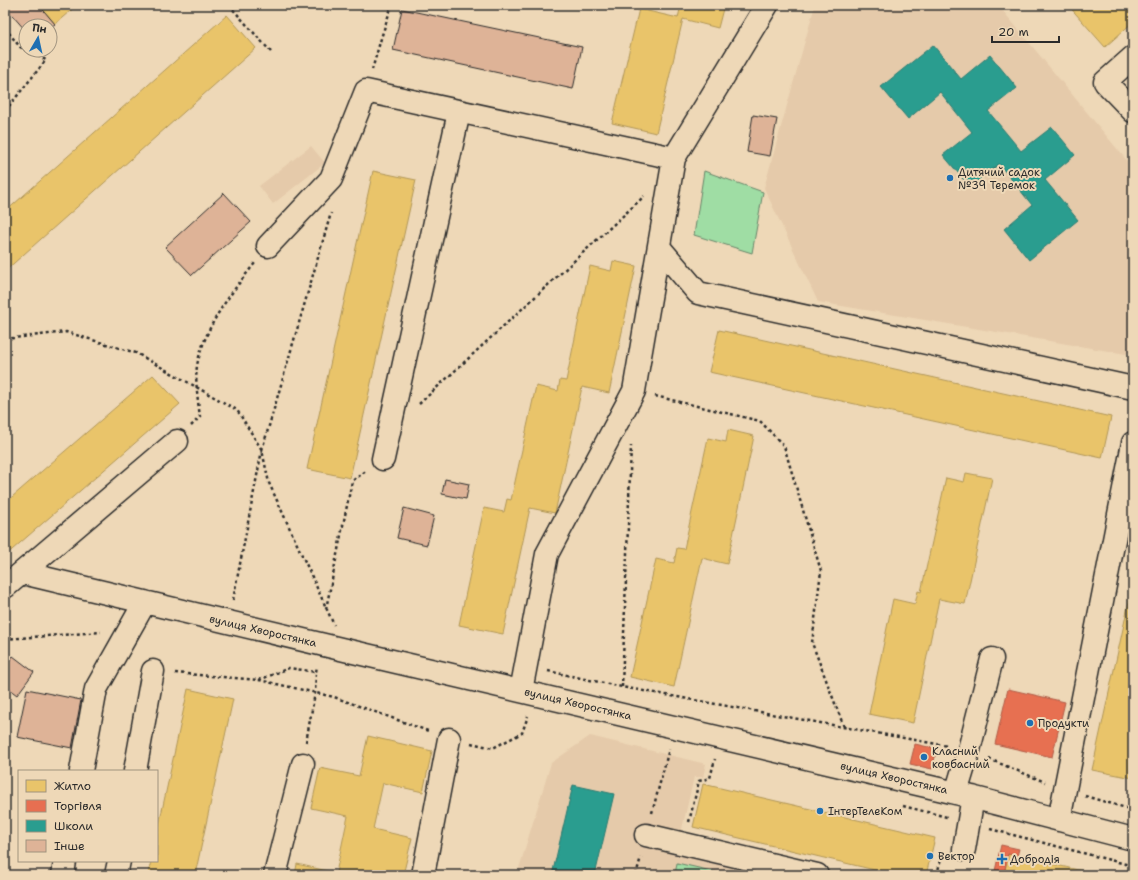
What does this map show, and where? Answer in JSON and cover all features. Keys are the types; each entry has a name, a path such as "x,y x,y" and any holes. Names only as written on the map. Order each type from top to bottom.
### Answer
{"street":[{"path":"521,691 547,554 634,391 674,158 767,5"},
{"path":"1133,57 1105,82 1133,111"},
{"path":"268,246 331,180 366,91 674,158"},
{"path":"383,459 459,112"},
{"path":"659,247 698,293 1133,388"},
{"path":"5,587 177,441"},
{"path":"1059,820 1133,443"},
{"name":"вулиця Хворостянка","path":"23,573 964,795 1133,839"},
{"path":"81,770 96,689 145,602"},
{"path":"964,849 964,795 969,750 992,659"},
{"path":"135,770 152,671"},
{"path":"423,875 449,739"},
{"path":"275,875 303,764"},
{"path":"646,835 817,875"},
{"path":"63,875 66,862"},
{"path":"116,875 119,862"}],"path":[{"path":"228,5 271,52"},
{"path":"366,91 392,5"},
{"path":"5,28 18,44"},
{"path":"5,111 46,60 42,58"},
{"path":"416,407 644,195"},
{"path":"229,622 262,450 333,206"},
{"path":"177,441 200,417 197,388 197,362 209,328 226,299 268,246"},
{"path":"5,340 66,332 136,353 236,410 262,450 269,483 345,650"},
{"path":"634,391 760,421 784,446 821,571 812,643 844,727"},
{"path":"622,687 631,445"},
{"path":"326,609 352,481 383,459"},
{"path":"303,764 315,693 317,665"},
{"path":"526,666 622,687 969,750 1065,791 1133,810"},
{"path":"259,680 289,668 316,672"},
{"path":"152,671 259,680 334,697"},
{"path":"522,733 528,716 535,717"},
{"path":"636,875 674,727"},
{"path":"685,844 687,827 699,781 710,778 716,756"}],"shaded area":[{"name":"Дитячий садок №39 Теремок","path":"815,5 998,5 1133,168 1133,348 1126,354 818,302 764,188"},
{"path":"311,146 325,163 273,204 259,186"},
{"path":"590,736 706,764 703,777 694,777 676,855 764,875 517,875 551,763"}],"green space":[{"path":"704,171 763,192 752,253 694,235"},
{"path":"677,863 729,875 675,875"}],"building: Житло":[{"path":"39,5 77,5 58,21 58,18 50,18"},
{"path":"681,5 724,5 718,28 683,19 656,133 612,123 639,9 678,18"},
{"path":"1068,5 1128,5 1133,11 1133,22 1105,47"},
{"path":"227,15 256,48 5,271 5,212"},
{"path":"373,171 416,180 350,478 307,469"},
{"path":"613,261 636,266 609,393 582,387 555,513 530,508 503,634 459,625 484,508 504,512 507,499 511,500 536,386 558,391 560,380 566,381 590,266 611,271"},
{"path":"719,330 1111,417 1102,458 709,372"},
{"path":"153,375 180,404 5,556 5,503"},
{"path":"728,430 754,436 727,564 702,558 674,687 630,677 656,559 674,563 677,548 684,549 708,438 726,442"},
{"path":"966,473 992,478 965,604 939,599 913,723 869,714 893,599 915,604 918,591 921,592 946,478 964,482"},
{"path":"1133,583 1133,778 1092,770"},
{"path":"188,689 233,699 195,875 148,875 151,862 158,862 158,829"},
{"path":"368,736 432,751 423,792 383,783 373,829 412,838 403,875 372,875 363,873 363,875 295,875 297,864 336,873 348,816 311,808 320,768 359,776"},
{"path":"703,784 935,838 926,875 896,875 693,827"},
{"path":"1008,854 1017,856 1100,875 1004,875"}],"building: Торгівля":[{"name":"Продукти","path":"1008,689 1065,702 1052,757 995,744"},
{"name":"Класний ковбасний","path":"915,744 937,749 932,769 910,764"},
{"path":"1001,845 1019,849 1017,856 1008,854 1004,875 994,875"}],"building: Школи":[{"path":"933,45 961,79 990,55 1017,88 988,111 1021,151 1052,127 1075,155 1045,180 1078,220 1029,260 1004,229 1032,205 999,164 970,187 943,155 972,132 940,92 908,119 881,87"},
{"path":"573,785 614,794 595,875 552,875"}],"building: Інше":[{"path":"5,5 39,5 50,18 18,18 18,22 5,7"},
{"path":"402,9 582,47 573,89 393,50"},
{"path":"753,115 777,119 770,156 747,152"},
{"path":"224,193 251,222 192,275 165,247"},
{"path":"445,479 469,484 466,499 442,494"},
{"path":"404,508 434,516 427,545 397,538"},
{"path":"13,656 34,672 17,695 5,686 5,666"},
{"path":"27,689 81,700 72,748 17,737"}],"place":[{"name":"Дитячий садок №39 Теремок","path":"950,178"},
{"name":"Продукти","path":"1030,723"},
{"name":"Класний ковбасний","path":"924,757"},
{"name":"ІнтерТелеКом","path":"820,811"},
{"name":"Вектор","path":"930,856"},
{"name":"Добродія","path":"1002,859"}]}
